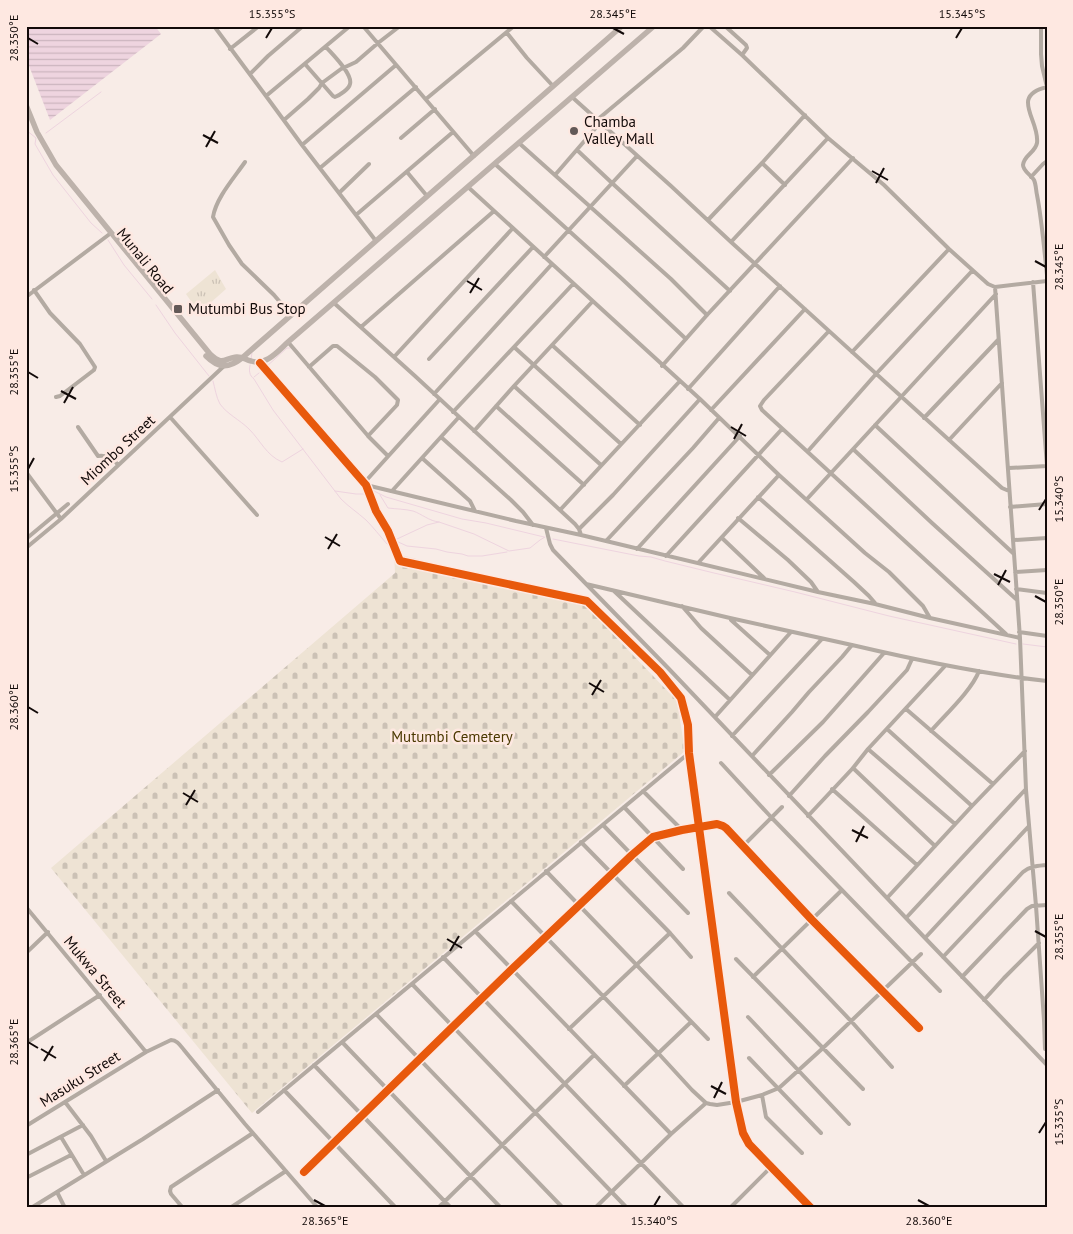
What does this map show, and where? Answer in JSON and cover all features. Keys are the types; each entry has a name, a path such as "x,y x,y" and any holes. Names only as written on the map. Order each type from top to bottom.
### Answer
{"main road":[{"path":"224,366 242,358 622,26"},
{"path":"260,363 334,303 654,26"},
{"name":"Munali Road","path":"26,106 37,132 56,165 207,356 217,365 224,366"},
{"name":"Munali Road","path":"110,234 210,354 223,361 236,356 260,363"}],"street":[{"path":"214,26 376,241"},
{"path":"230,48 259,26"},
{"path":"250,74 303,26"},
{"path":"266,96 350,26"},
{"path":"363,26 474,156"},
{"path":"426,99 514,26"},
{"path":"555,175 599,122 704,26"},
{"path":"709,26 828,138 884,185 972,271 988,284 995,287 1047,281"},
{"path":"725,26 746,45 747,48 742,55"},
{"path":"1041,26 1042,66 1047,87 1031,94 1028,102 1037,140 1035,149 1025,158 1023,165 1024,169 1034,180 1047,275"},
{"path":"284,120 333,74 356,62 399,27"},
{"path":"507,33 553,86"},
{"path":"305,64 333,96 338,96 349,86 350,80 344,68 326,47"},
{"path":"302,145 396,65"},
{"path":"320,168 416,87"},
{"path":"572,97 924,418 1002,488 1009,491"},
{"path":"401,138 435,109"},
{"path":"708,220 805,115"},
{"path":"356,215 453,132"},
{"path":"731,242 828,138"},
{"path":"519,143 708,315"},
{"path":"577,150 730,291"},
{"path":"544,257 637,156"},
{"path":"662,366 853,158"},
{"path":"1031,177 1047,161"},
{"path":"245,162 224,192 213,217 242,264 291,314"},
{"path":"762,163 785,185"},
{"path":"339,193 369,164"},
{"path":"495,164 686,339"},
{"path":"406,172 427,196"},
{"path":"468,187 865,553 889,572 923,606 930,618"},
{"path":"360,327 494,211"},
{"path":"394,357 513,228"},
{"path":"26,296 110,234"},
{"path":"429,359 532,247"},
{"path":"852,352 949,249"},
{"path":"434,394 552,264"},
{"path":"808,452 876,374 972,271"},
{"path":"1008,468 1047,466 1033,282"},
{"path":"453,412 573,284"},
{"path":"688,388 780,286"},
{"path":"995,287 1010,507 1014,540 1026,790 1045,1020 1046,1049 1034,1052"},
{"path":"34,290 50,313 80,344 95,367 94,370 60,396 56,397"},
{"path":"807,499 996,294"},
{"path":"474,431 592,302"},
{"path":"334,303 575,524 581,535"},
{"path":"711,410 805,309"},
{"path":"829,331 764,400 760,406 762,410 1008,635"},
{"path":"924,418 999,339"},
{"path":"288,342 387,457"},
{"path":"552,345 640,425"},
{"path":"309,367 333,346 338,346 376,377 398,400 397,405 368,436"},
{"path":"514,347 621,444"},
{"path":"260,363 365,484 400,561 587,601 660,672 681,698 688,725 689,753 736,1102 741,1126 749,1144 811,1208"},
{"name":"Miombo Street","path":"26,548 61,519 224,366"},
{"path":"560,510 680,381"},
{"path":"949,440 1003,383"},
{"path":"514,386 601,465"},
{"path":"365,484 440,399"},
{"path":"578,529 613,495 700,400"},
{"path":"496,406 584,485"},
{"path":"170,417 257,516"},
{"path":"392,491 459,417"},
{"path":"606,541 694,448 719,418"},
{"path":"875,425 1014,554"},
{"path":"78,427 98,456 109,456 118,465"},
{"path":"666,556 782,429"},
{"path":"637,549 740,436"},
{"path":"441,437 511,500 534,525"},
{"path":"853,449 1016,599"},
{"path":"422,458 470,501 475,511"},
{"path":"26,472 61,519"},
{"path":"698,563 779,474"},
{"path":"365,484 1020,638"},
{"path":"758,497 854,582 875,604"},
{"path":"26,539 68,504"},
{"path":"1010,507 1047,504"},
{"path":"738,518 794,565 818,592"},
{"path":"546,528 553,550 1047,1065"},
{"path":"722,538 765,579"},
{"path":"1014,540 1047,538"},
{"path":"1015,572 1047,570"},
{"path":"586,584 945,666 1047,681"},
{"path":"613,589 730,700"},
{"path":"1016,589 1047,593"},
{"path":"623,592 625,602"},
{"path":"587,601 594,593"},
{"path":"682,606 701,628 752,675"},
{"path":"730,618 770,655"},
{"path":"740,620 742,629"},
{"path":"999,627 1000,633"},
{"path":"715,717 791,632"},
{"path":"1019,632 1047,636"},
{"path":"732,736 822,639"},
{"path":"752,756 852,645"},
{"path":"769,775 823,722 884,652"},
{"path":"789,796 907,670 912,659"},
{"path":"808,816 945,666"},
{"path":"931,731 963,695 979,671"},
{"path":"906,709 992,784"},
{"path":"888,728 972,806"},
{"path":"868,749 955,824"},
{"path":"887,898 1024,751"},
{"path":"258,1112 689,753"},
{"path":"721,763 940,991"},
{"path":"853,768 936,846"},
{"path":"832,789 918,865"},
{"path":"906,918 1026,790"},
{"path":"643,791 682,830"},
{"path":"624,807 683,869"},
{"path":"743,846 782,807"},
{"path":"304,1172 632,855 653,837 682,830 717,824 723,826 918,1028"},
{"path":"603,825 688,913"},
{"path":"924,938 1029,826"},
{"path":"581,842 691,957"},
{"path":"943,958 1027,868 1047,865"},
{"path":"546,871 708,1039"},
{"path":"753,977 842,890"},
{"path":"729,893 852,1021 892,1067"},
{"path":"511,901 692,1090 706,1103 717,1105 762,1096 779,1088 921,954"},
{"path":"962,978 1027,909 1032,906 1047,906"},
{"name":"Mukwa Street","path":"26,907 146,1052"},
{"path":"475,930 671,1134"},
{"path":"26,953 48,932"},
{"path":"569,1029 670,934"},
{"path":"984,1000 1039,943"},
{"path":"443,957 684,1208"},
{"path":"736,959 863,1089"},
{"path":"412,984 627,1208"},
{"path":"26,1043 100,995"},
{"path":"376,1014 563,1208"},
{"path":"748,1017 849,1124"},
{"path":"624,1086 691,1022"},
{"name":"Masuku Street","path":"26,1126 146,1052 170,1040 176,1041 218,1090"},
{"path":"342,1042 502,1208"},
{"path":"438,1208 594,1055"},
{"path":"749,1058 821,1133"},
{"path":"314,1065 451,1208"},
{"path":"31,1208 218,1090 318,1208"},
{"path":"284,1090 396,1208"},
{"path":"762,1096 766,1117 802,1153"},
{"path":"65,1102 91,1136 106,1161"},
{"path":"596,1208 671,1134 706,1103"},
{"path":"26,1155 83,1125"},
{"path":"182,1208 170,1191 171,1187 253,1133"},
{"path":"61,1137 84,1175"},
{"path":"26,1178 71,1155"},
{"path":"730,1208 771,1167"},
{"path":"230,1208 286,1171"},
{"path":"57,1192 65,1208"}],"green space":[{"path":"215,270 226,289 199,313 186,294"},
{"name":"Mutumbi Cemetery","path":"394,553 585,605 677,701 685,751 252,1113 51,868 395,573"}],"shaded area":[{"path":"26,26 155,26 161,34 50,120 26,58"}],"waterway":[{"path":"46,133 101,92"},
{"path":"26,130 36,138 35,144 53,175 91,223 102,233"},
{"path":"108,240 124,265 152,299"},
{"path":"156,305 175,333 209,376"},
{"path":"266,367 287,348 290,348"},
{"path":"251,359 252,353"},
{"path":"250,365 250,374 273,410 341,499 366,520 387,544 390,545 397,539 427,525 439,522"},
{"path":"254,377 259,373"},
{"path":"213,381 220,404 249,429 272,456 282,462 303,449"},
{"path":"370,489 386,497 462,519 544,537"},
{"path":"335,491 365,494"},
{"path":"380,495 388,508 413,511 432,520 474,534 509,551 530,548 545,537"},
{"path":"553,539 651,557 889,616 1016,644"},
{"path":"396,541 407,546 436,549 468,556 507,552"},
{"path":"1023,644 1047,647"}],"cycle path":[{"path":"260,363 366,485 400,561 587,601 660,672 681,698 688,725 689,753 736,1102 743,1133 749,1144 811,1208"},
{"path":"304,1172 632,855 653,837 682,830 717,824 726,828 812,920 919,1028"}],"place":[{"name":"Chamba Valley Mall","path":"574,131"},
{"name":"Mutumbi Bus Stop","path":"178,309"}]}
